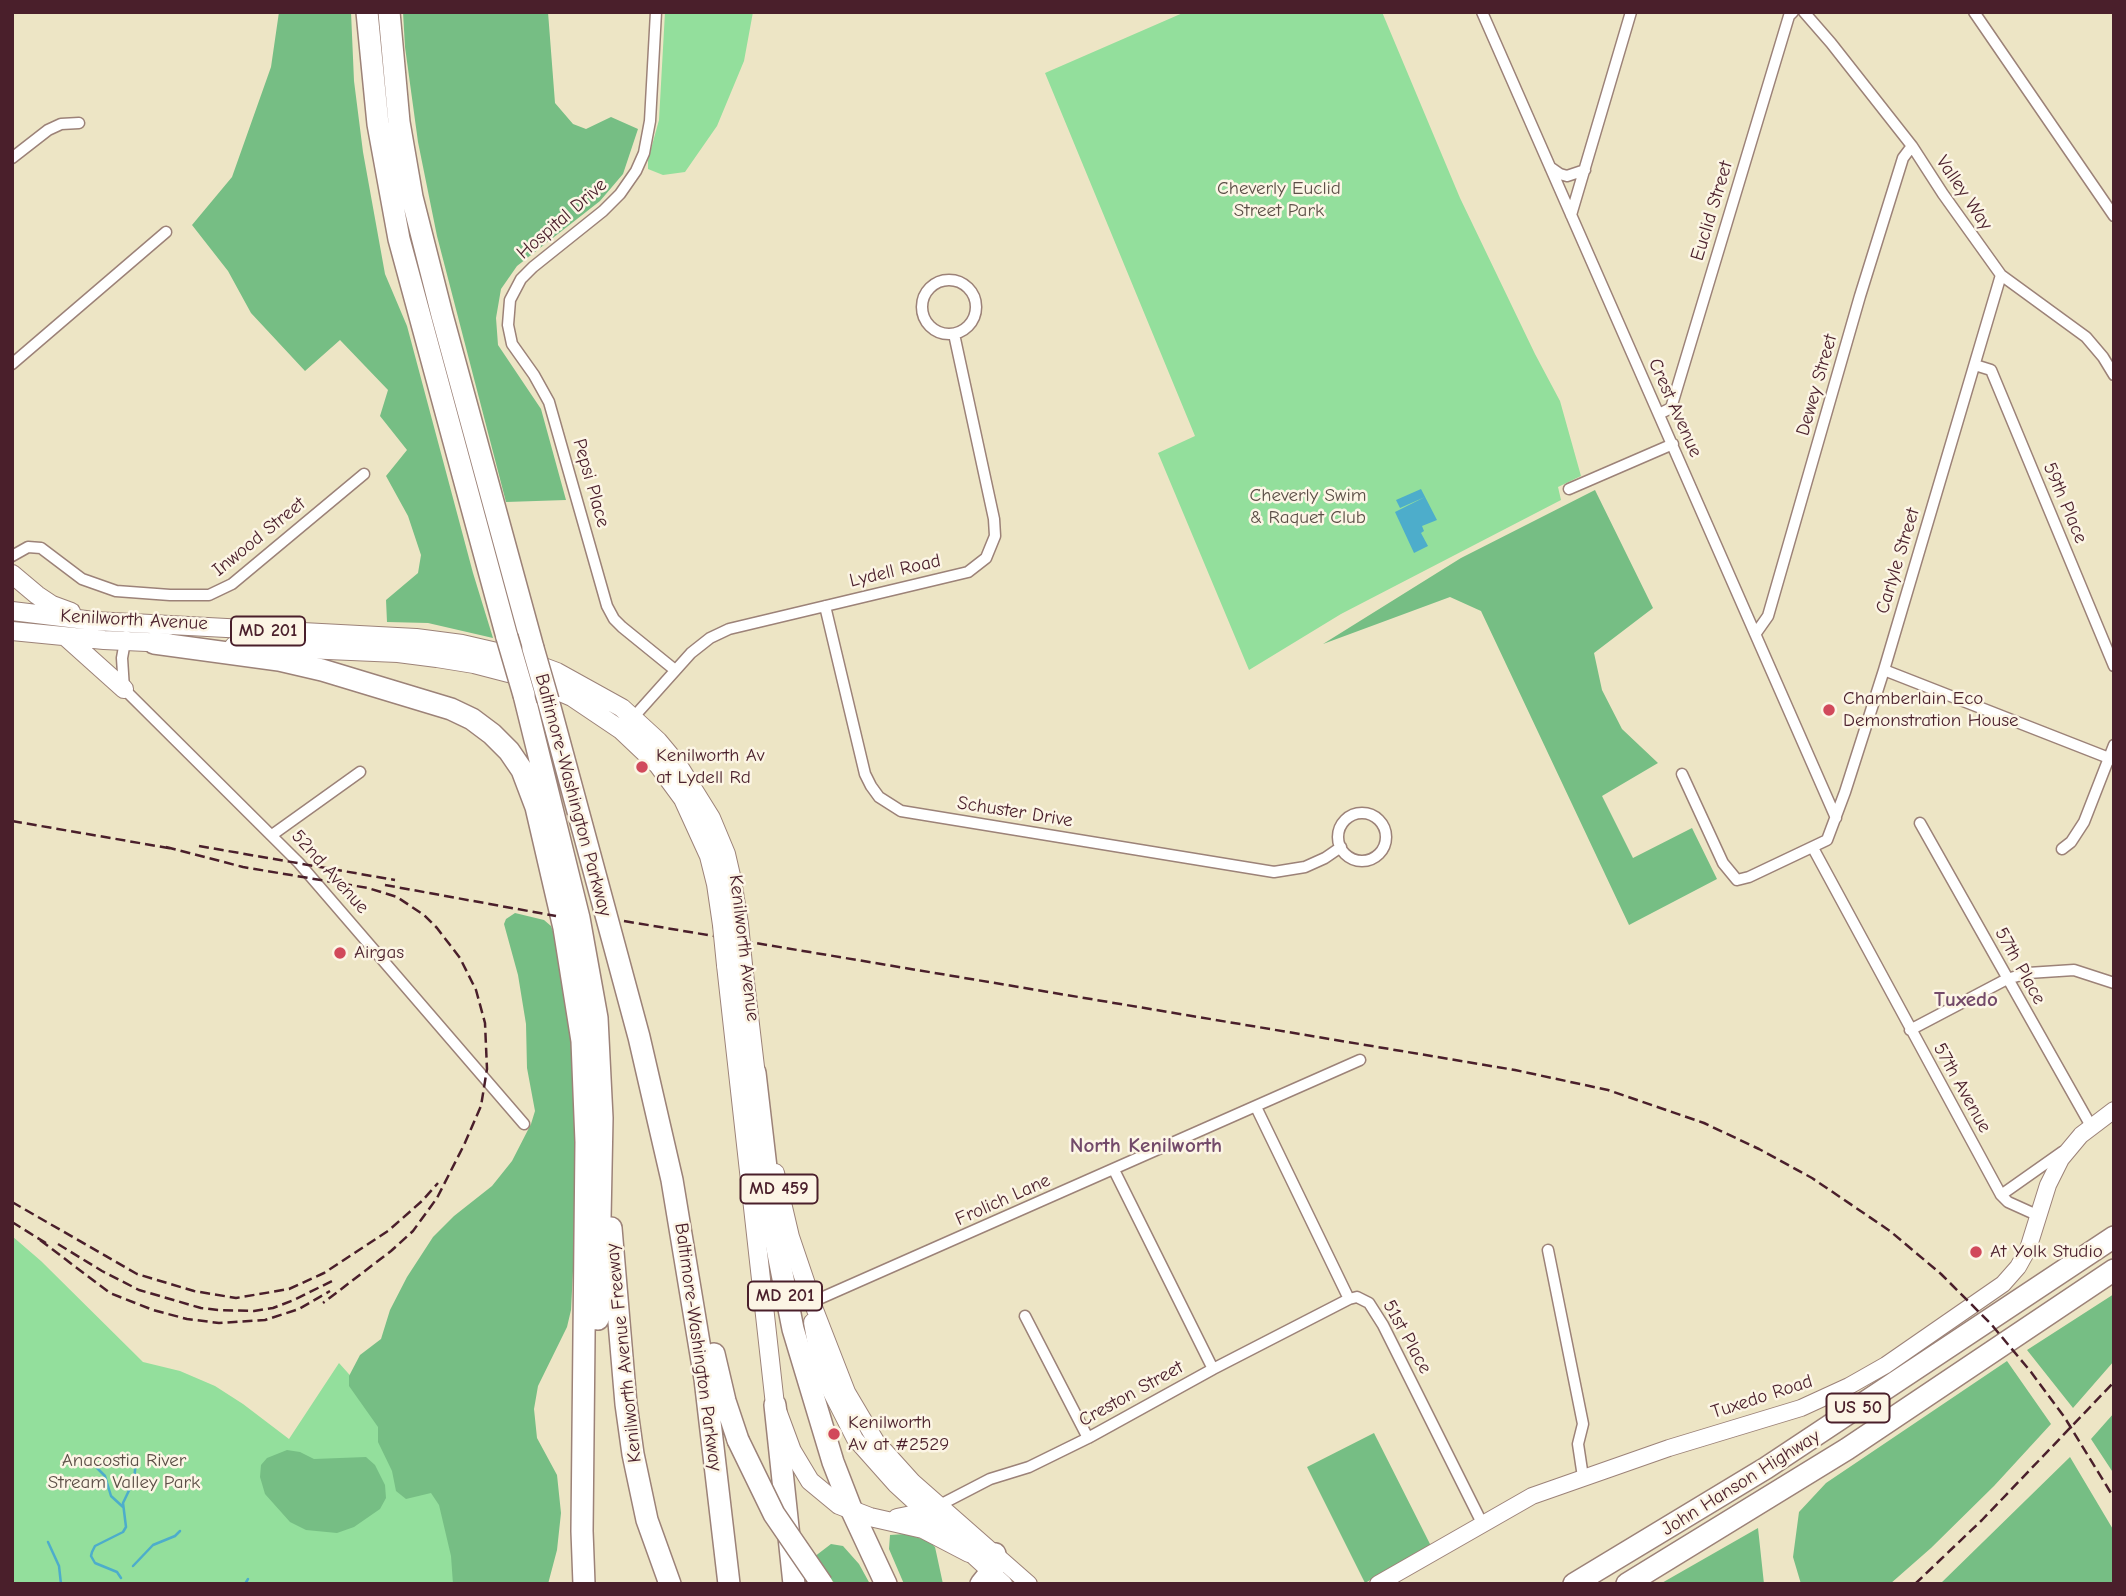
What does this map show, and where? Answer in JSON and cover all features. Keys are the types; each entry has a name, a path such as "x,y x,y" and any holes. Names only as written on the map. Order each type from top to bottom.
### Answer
{"highway":[{"name":"Baltimore-Washington Parkway","path":"367,12 378,124 400,239 552,800 586,952 598,1034 602,1118 589,1584"},
{"name":"Baltimore-Washington Parkway","path":"389,12 399,122 412,197 639,1037 672,1180 705,1379 729,1584"},
{"path":"154,643 279,660 322,670 451,709 472,719 501,742 526,778 536,807 564,928 582,1041 586,1143 582,1531 584,1584"},
{"name":"MD 201","path":"755,1073 773,1228 788,1307 814,1403 852,1511 886,1584"},
{"name":"Kenilworth Avenue Freeway","path":"602,1118 630,1437 645,1512 670,1584"},
{"path":"672,1180 696,1259 719,1377 738,1440 774,1514 822,1584"},
{"name":"John Hanson Highway","path":"1574,1584 1776,1462 2114,1237"},
{"name":"John Hanson Highway","path":"1627,1584 1838,1455 2114,1270"},
{"name":"MD 201","path":"775,1405 794,1584"}],"main road":[{"path":"12,574 52,605 93,621"},
{"name":"Kenilworth Avenue","path":"12,611 93,621 416,638 462,644 514,656 557,672 604,697 627,724 678,765 711,818 729,867 730,925 775,1405 792,1451 805,1475 827,1497 852,1511 923,1529 969,1553"},
{"name":"Kenilworth Avenue","path":"12,631 125,642 398,653 474,664 552,687 627,724"},
{"path":"65,637 124,689"},
{"name":"Kenilworth Avenue","path":"735,965 786,1224 812,1302 813,1331 829,1388 855,1439 878,1468 932,1509 993,1574"},
{"name":"Tuxedo Road","path":"1378,1584 1532,1496 1669,1448 1781,1415 1825,1398 1866,1377 2003,1284 2018,1267 2028,1249 2053,1175 2070,1146 2091,1126 2114,1110"},
{"path":"886,1520 932,1509"},
{"name":"Kenilworth Avenue","path":"932,1509 969,1553 993,1574 1029,1584"}],"street":[{"name":"Hospital Drive","path":"515,288 533,267 603,211 620,194 636,171 644,153 650,121 656,12"},
{"name":"Crest Avenue","path":"1482,12 1836,818"},
{"path":"1571,215 1631,12"},
{"name":"Euclid Street","path":"1659,414 1671,408 1789,16 1793,12"},
{"name":"Valley Way","path":"1804,12 1849,64 1912,146 1942,194 2001,275 2086,337 2104,357 2114,375"},
{"path":"1975,12 2114,216"},
{"path":"12,158 48,130 61,124 79,122"},
{"name":"Dewey Street","path":"1756,633 1768,616 1860,296 1903,158 1912,146"},
{"path":"1550,167 1567,176 1585,170"},
{"path":"12,364 166,232"},
{"name":"Carlyle Street","path":"1813,848 1827,840 1836,818 1884,670 2001,275"},
{"path":"947,281 955,281 969,289 975,304 973,319 962,331 954,334 932,328 923,315 923,299 927,292 932,286 947,281"},
{"name":"Pepsi Place","path":"515,288 508,315 509,334 512,344 549,402 607,606 614,619 675,670"},
{"name":"Lydell Road","path":"627,724 675,670 710,638 729,629 968,572 979,565 992,548 995,536 994,519 954,334"},
{"name":"59th Place","path":"1975,365 1991,370 2114,666"},
{"path":"1569,489 1672,444"},
{"name":"Inwood Street","path":"12,556 28,547 41,548 82,579 116,591 209,595 232,584 363,474"},
{"name":"Schuster Drive","path":"825,606 865,774 880,797 901,811 1275,872 1305,867 1325,858 1340,847"},
{"path":"124,689 122,658 129,623"},
{"path":"1884,670 2111,759"},
{"name":"52nd Avenue","path":"124,689 272,835 341,909 524,1124"},
{"path":"2062,849 2071,842 2084,822 2111,759 2114,745"},
{"path":"272,835 360,772"},
{"path":"1682,774 1723,863 1737,880 1813,848"},
{"path":"1356,814 1377,818 1385,830 1383,849 1369,860 1357,861 1350,858 1340,847 1340,829 1345,821 1356,814"},
{"name":"57th Place","path":"1920,823 2091,1126"},
{"name":"57th Avenue","path":"1813,848 2001,1195"},
{"path":"1910,1030 2007,979 2038,971 2064,969 2095,976 2114,984"},
{"name":"Frolich Lane","path":"812,1302 1360,1060"},
{"path":"1256,1107 1349,1299"},
{"name":"Tuxedo Road","path":"2001,1195 2070,1146"},
{"path":"1114,1170 1213,1369"},
{"path":"2001,1195 2008,1202 2039,1216"},
{"path":"1548,1250 1583,1424 1578,1444 1583,1477"},
{"name":"Creston Street","path":"932,1509 990,1479 1028,1466 1088,1438 1213,1369 1349,1299"},
{"name":"51st Place","path":"1349,1299 1364,1299 1376,1312 1482,1523"},
{"path":"1025,1316 1088,1438"}],"green space":[{"path":"279,12 351,12 354,81 363,152 385,274 407,326 493,638 428,623 387,622 386,600 418,573 421,555 408,516 386,476 407,450 380,416 388,390 340,340 305,371 251,313 228,271 192,225 232,177 271,67"},
{"path":"403,12 548,12 555,103 573,124 586,129 611,117 638,129 623,174 600,201 517,266 501,289 496,318 498,345 541,409 566,500 506,502 437,236 418,142"},
{"path":"665,12 753,12 744,61 717,126 685,172 663,175 648,169 648,160 659,120"},
{"name":"Cheverly Euclid Street Park","path":"1185,12 1382,12 1460,198 1560,401 1581,476 1558,487 1561,500 1341,614 1249,670 1158,453 1195,436 1045,73"},
{"path":"1595,490 1653,608 1594,653 1602,690 1622,729 1658,763 1602,796 1633,858 1692,828 1717,879 1629,925 1481,611 1450,597 1323,644 1461,558"},
{"path":"515,913 544,920 551,926 574,1053 575,1233 571,1310 567,1327 538,1386 534,1409 537,1438 557,1475 561,1513 557,1550 548,1584 453,1584 451,1556 439,1505 431,1493 406,1499 396,1491 392,1471 378,1442 378,1427 349,1386 349,1376 360,1355 381,1339 390,1310 407,1277 433,1237 454,1216 492,1186 512,1161 531,1124 535,1111 527,1068 526,1024 518,975 504,924 506,919"},
{"name":"Anacostia River Stream Valley Park","path":"12,1236 143,1362 180,1371 215,1386 289,1439 339,1363 373,1401 433,1482 471,1584 12,1584"},
{"path":"2114,1294 2114,1361 2073,1408 2027,1350"},
{"path":"2007,1361 2051,1424 1994,1486 1890,1584 1801,1584 1793,1557 1799,1512 1826,1483"},
{"path":"2114,1413 2114,1474 2091,1439"},
{"path":"1374,1433 1431,1546 1365,1583 1307,1467"},
{"path":"287,1450 300,1452 314,1459 366,1457 375,1465 385,1485 386,1498 380,1509 354,1527 337,1533 306,1530 290,1522 265,1494 260,1477 261,1465 267,1458"},
{"path":"2070,1457 2114,1531 2114,1584 1940,1584"},
{"path":"1758,1528 1764,1584 1660,1584"},
{"path":"905,1534 929,1541 935,1547 943,1584 904,1584 889,1549 890,1535"},
{"path":"831,1544 843,1546 859,1564 870,1584 835,1584 814,1557"}],"water":[{"path":"1421,489 1437,520 1422,526 1424,531 1421,533 1428,546 1414,553 1395,512 1425,497 1400,508 1396,500"}],"waterway":[{"path":"121,1578 117,1572 95,1563 91,1556 95,1546 123,1532 126,1527 123,1503 134,1480 136,1461"},
{"path":"97,1468 105,1476 111,1496 123,1507"},
{"path":"133,1566 153,1545 175,1536 180,1531"},
{"path":"48,1542 59,1566 61,1584"},
{"path":"245,1584 248,1579"}],"railway":[{"path":"12,821 174,849"},
{"path":"199,846 395,880"},
{"path":"166,847 243,867 368,888 397,897 424,915 437,928 460,958 476,990 485,1023 487,1069 481,1106 464,1145 437,1198 413,1231 323,1303"},
{"path":"385,885 556,916"},
{"path":"624,921 1515,1070 1608,1090 1704,1123 1812,1178 1890,1231 1941,1274 1991,1324 2031,1372 2065,1418 2114,1498"},
{"path":"12,1202 137,1274 194,1291 236,1298 289,1289 324,1273 388,1231 438,1183"},
{"path":"12,1222 49,1245"},
{"path":"40,1240 110,1293 153,1310 187,1319 219,1323 265,1320 299,1309 330,1291"},
{"path":"58,1244 139,1290 201,1308 254,1311 273,1308 334,1280"},
{"path":"1915,1584 1982,1520 2114,1382"}],"place":[{"name":"Chamberlain Eco Demonstration House","path":"1829,710"},
{"name":"Kenilworth Av at Lydell Rd","path":"642,767"},
{"name":"Airgas","path":"340,953"},
{"name":"At Yolk Studio","path":"1976,1252"},
{"name":"Kenilworth Av at #2529","path":"834,1434"}],"district":[{"name":"Tuxedo","path":"1966,1000"},
{"name":"North Kenilworth","path":"1146,1146"}],"park label":[{"name":"Cheverly Swim & Raquet Club","path":"1308,507"}]}
